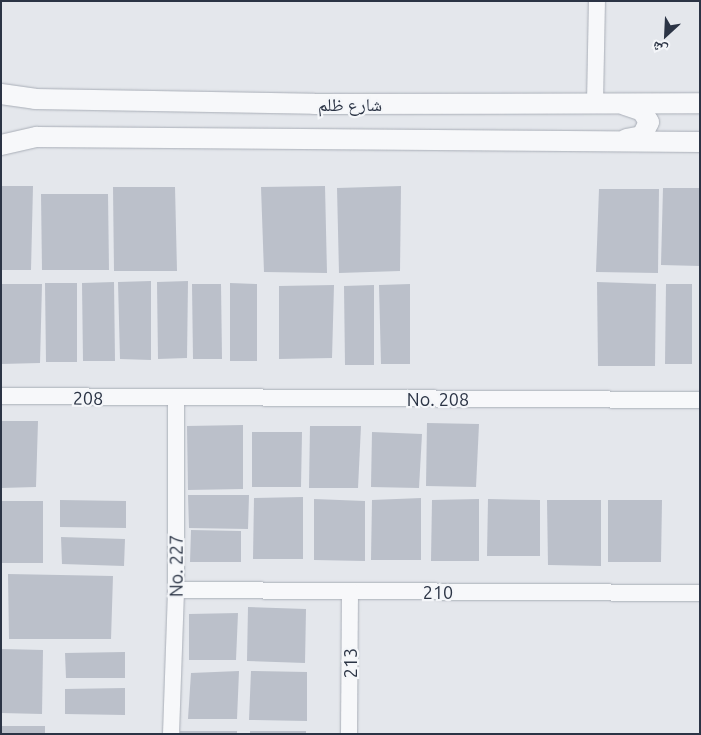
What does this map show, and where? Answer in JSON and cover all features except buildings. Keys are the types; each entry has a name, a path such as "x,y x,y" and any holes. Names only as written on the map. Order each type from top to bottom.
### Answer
{"street":[{"path":"595,103 597,1"},
{"name":"شارع ظلم","path":"1,94 35,99 314,104 695,103"},
{"path":"1,105 35,99"},
{"path":"616,103 642,111 649,122 642,136 619,140"},
{"path":"693,142 666,136 660,129 658,119 664,110 695,103"},
{"path":"1,129 37,137 693,142"},
{"path":"1,145 37,137"},
{"name":"208","path":"1,396 176,399"},
{"name":"No. 208","path":"176,399 700,400"},
{"name":"No. 227","path":"171,734 176,590 176,399"},
{"name":"210","path":"176,590 700,592"},
{"name":"213","path":"349,734 350,591"}]}
